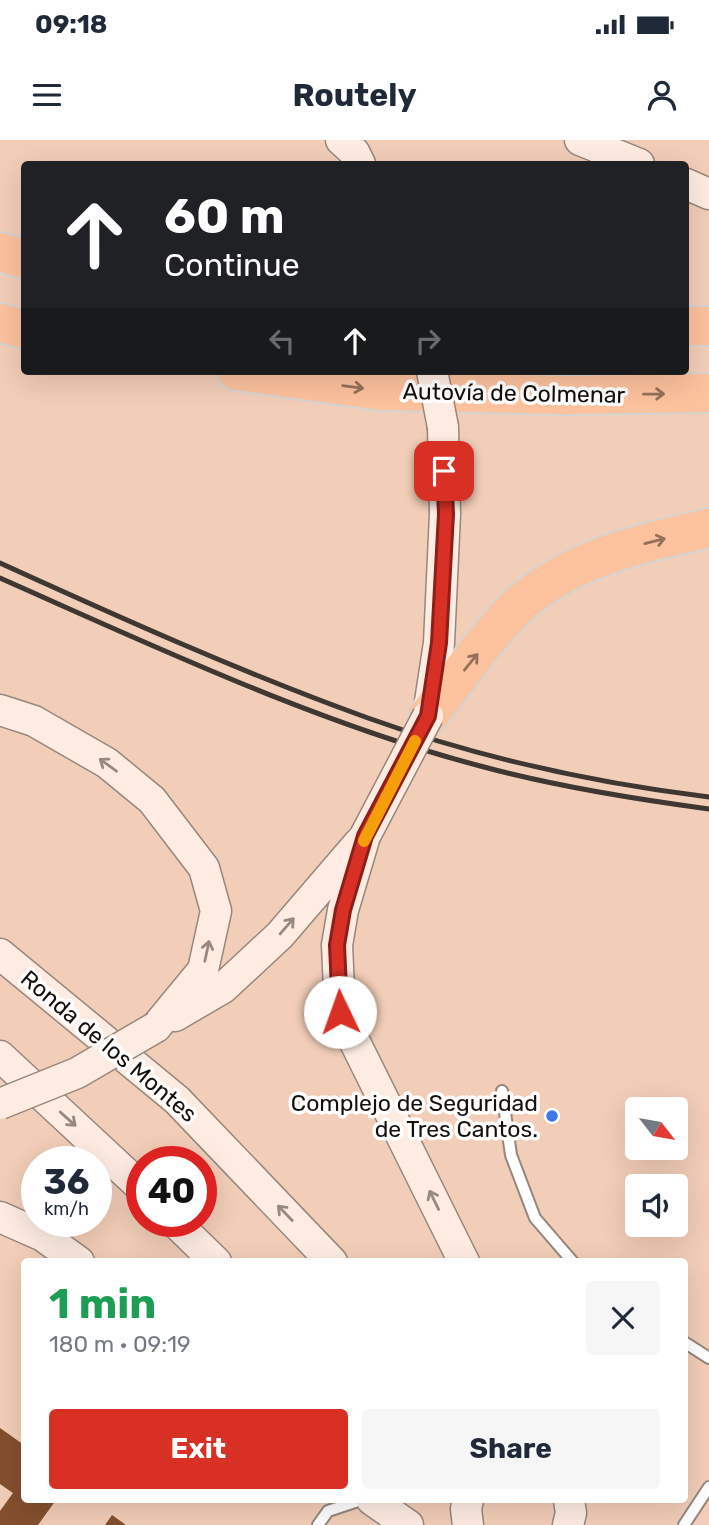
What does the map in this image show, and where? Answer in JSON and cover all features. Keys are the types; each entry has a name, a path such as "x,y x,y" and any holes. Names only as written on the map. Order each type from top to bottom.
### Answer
{"highway":[{"path":"0,252 21,258"},
{"path":"0,323 21,328"},
{"path":"689,326 709,326"},
{"name":"Autovía de Colmenar","path":"266,375 381,391 562,395 709,393"},
{"path":"428,716 509,615 539,589 571,569 650,541 709,528"}],"street":[{"path":"341,140 354,152 358,161"},
{"path":"580,140 632,161"},
{"path":"689,185 709,194"},
{"path":"433,375 443,427 446,514 440,630 428,716 365,836 343,910 337,945 340,1012 462,1258"},
{"path":"0,710 34,721 107,763 152,800 204,868 216,911 203,970 156,1027"},
{"path":"0,1104 77,1073 223,988 280,934 365,836"},
{"name":"Ronda de los Montes","path":"0,954 177,1100 328,1258"},
{"path":"0,1056 126,1173"},
{"path":"0,1217 43,1236 73,1258"},
{"path":"191,1237 212,1258"},
{"path":"376,1503 408,1525"}],"lane":[{"path":"502,1091 511,1155 535,1217 570,1258"},
{"path":"688,1345 709,1358"},
{"path":"684,1525 709,1487"},
{"path":"318,1525 328,1506"}],"shaded area":[{"path":"0,140 709,140 709,1525 0,1525"}],"building":[{"path":"0,1428 21,1443 21,1503 54,1503 38,1525 0,1525 0,1511 13,1493 0,1484"},
{"path":"112,1515 126,1525 105,1525"}],"railway":[{"path":"0,563 229,664 409,732 536,767 709,797"},
{"path":"0,578 239,682 361,729 422,749 484,767 568,786 709,809"}],"slow traffic":[{"path":"364,841 415,741"}],"place":[{"name":"Complejo de Seguridad de Tres Cantos.","path":"552,1116"}],"route":[{"path":"340,1012 337,945 343,910 365,836 428,716 439,643 446,514 444,471"}]}
